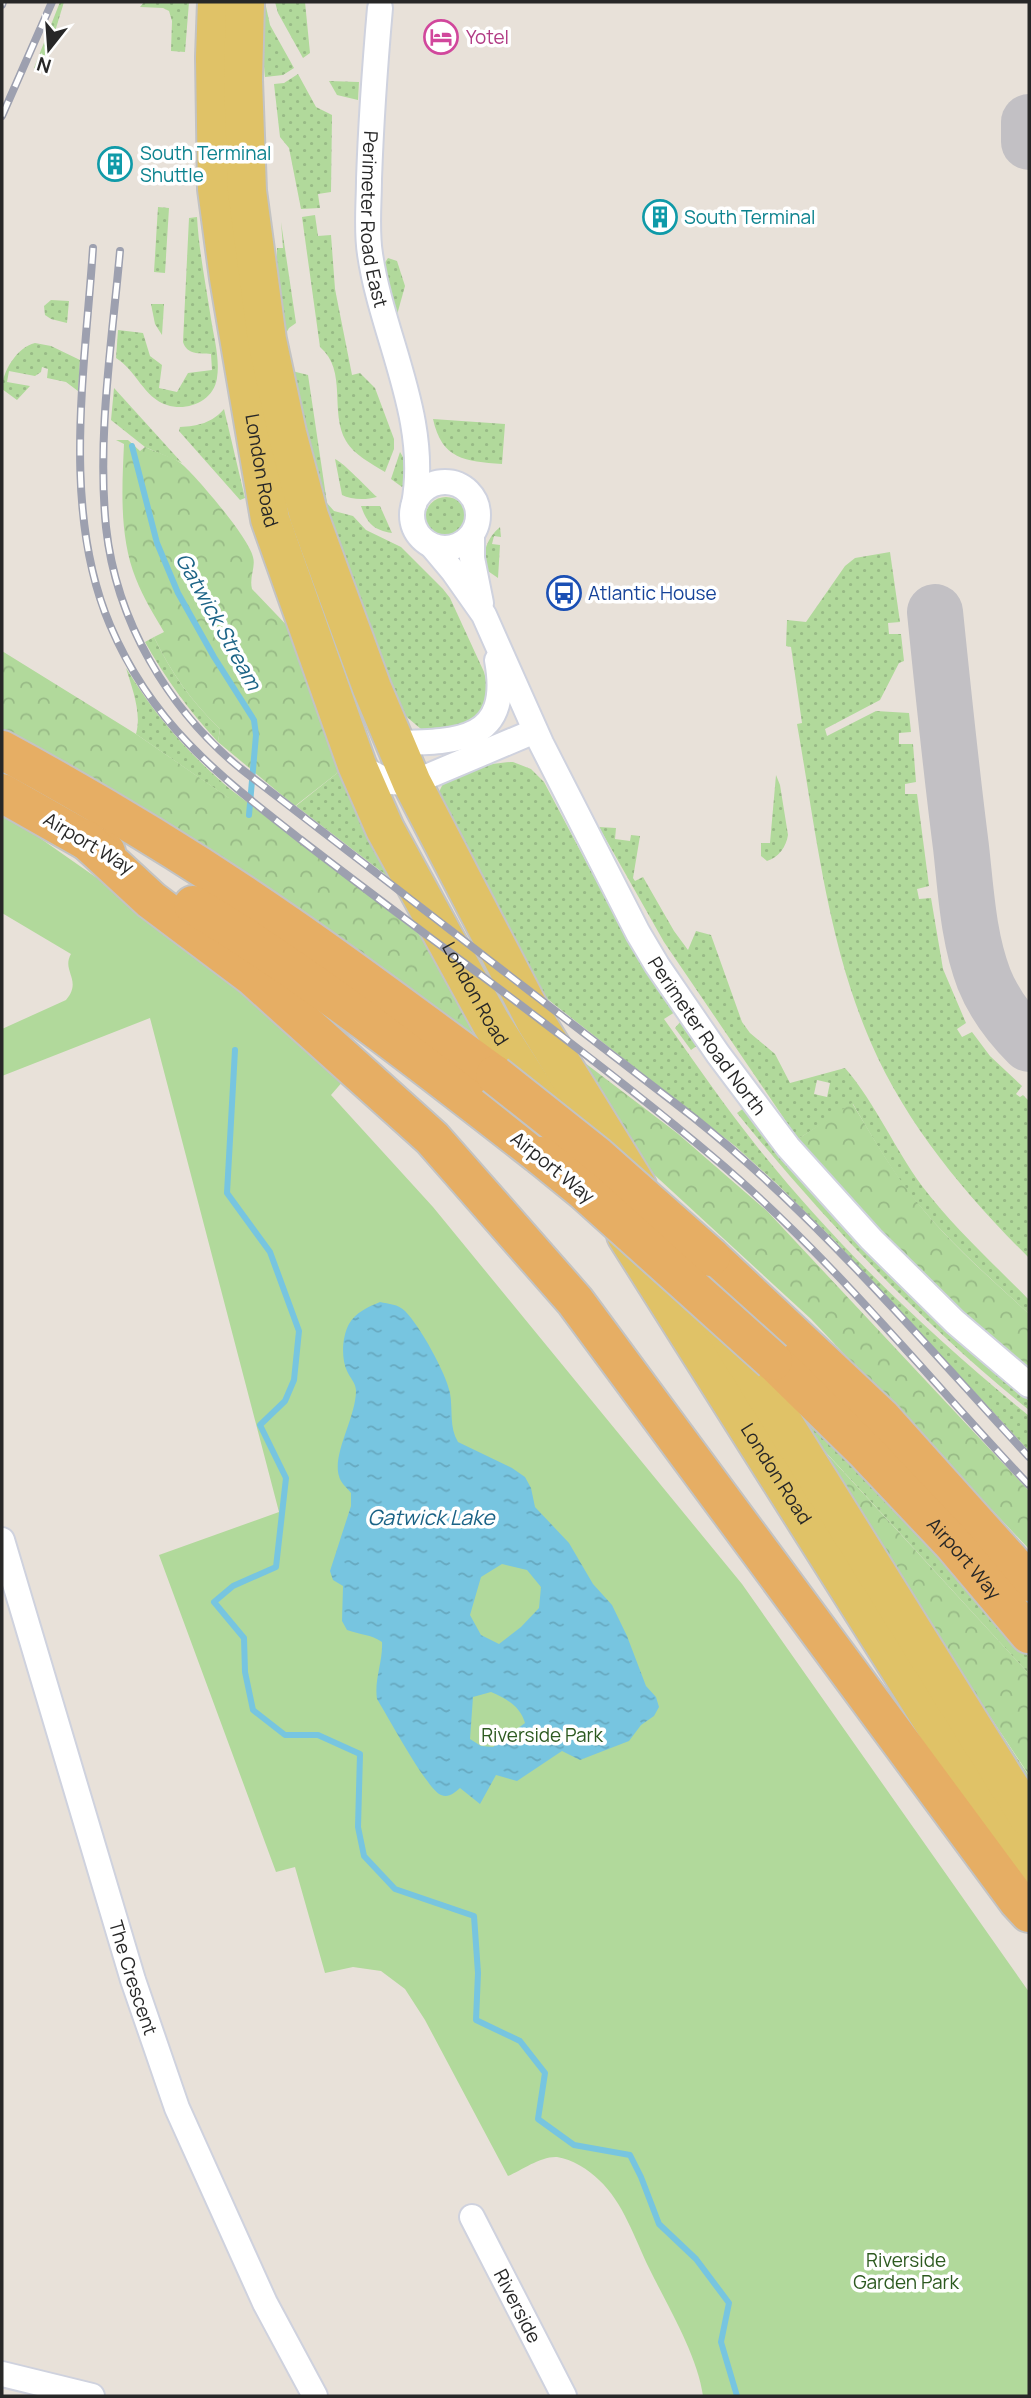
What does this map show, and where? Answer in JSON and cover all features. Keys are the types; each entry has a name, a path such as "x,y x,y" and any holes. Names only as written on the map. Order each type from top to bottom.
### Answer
{"highway":[{"name":"Airport Way","path":"2,750 165,845 288,924 495,1075 597,1156 711,1257 881,1417 1029,1582"},
{"name":"Airport Way","path":"2,793 85,839 247,938 379,1030 584,1191 773,1361 865,1451 953,1544 1029,1634"},
{"path":"85,839 151,900 252,976 432,1138 575,1301 1009,1890 1029,1913"}],"main road":[{"name":"London Road","path":"217,2 217,189 229,278 270,519 357,765 385,829 491,1023 1029,1874"},
{"name":"London Road","path":"245,2 243,80 246,182 267,340 287,433 309,516 372,688 412,783 536,1022 1029,1818"}],"street":[{"name":"Perimeter Road East","path":"380,8 371,116 368,239 387,330 414,424 418,472 414,504"},
{"name":"Perimeter Road East","path":"414,424 439,468 454,483"},
{"path":"441,482 454,483 468,491 477,504 478,519 472,535 454,548 432,546 415,530 412,516 414,504 420,493 429,486 441,482"},
{"name":"Perimeter Road North","path":"472,535 472,558 489,626"},
{"name":"Perimeter Road North","path":"432,546 453,571 489,626 535,731 647,948 751,1099 805,1166 891,1260 955,1322 1029,1385"},
{"path":"395,743 457,739 476,732 487,724 497,708 499,695 499,667 489,626"},
{"path":"357,765 388,782 412,783 535,731"},
{"name":"The Crescent","path":"2,1541 133,1980 177,2108 265,2303 315,2396"},
{"name":"Riverside","path":"472,2217 564,2396"},
{"path":"2,2374 92,2396"}],"green space":[{"path":"60,2 64,2 43,71 34,68"},
{"path":"144,2 189,2 185,52 171,51 172,21 169,11 163,8 140,7"},
{"path":"258,2 265,2 270,25 294,68 283,75 265,77"},
{"path":"275,2 305,2 310,53 303,58 278,13"},
{"path":"298,74 316,107 332,115 331,192 318,194 320,208 301,209 289,148 280,137 274,84 284,83"},
{"path":"329,81 359,82 358,100 337,95"},
{"path":"158,207 169,208 165,273 154,272"},
{"path":"315,215 318,236 331,235 335,289 352,375 360,373 375,388 394,439 394,449 385,472 354,451 341,430 333,368 320,347 302,217"},
{"path":"197,217 218,371 211,393 191,406 175,407 152,396 116,358 118,330 143,333 150,356 162,365 159,388 177,392 188,373 212,370 211,354 190,351 183,342 189,218"},
{"path":"281,222 296,323 285,335 292,371 308,375 327,503 334,511 353,516 366,530 401,547 450,598 484,672 488,688 484,706 474,720 436,732 421,729 402,713 336,561 275,317 277,248 283,248"},
{"path":"388,258 397,261 405,286 395,322 384,264"},
{"path":"51,300 69,301 67,323 45,315 44,306"},
{"path":"151,304 164,304 162,335 155,324"},
{"path":"35,343 51,346 80,360 78,391 66,382 47,378 48,369 42,367 41,372 35,376 9,371 7,382 30,386 17,400 2,389 12,361 22,349"},
{"path":"114,388 182,463 145,447 111,420"},
{"path":"224,409 245,498 240,500 179,431 180,427 210,421"},
{"path":"433,419 505,424 502,464 457,456 442,443"},
{"path":"116,440 128,440 140,451 145,447 171,458 191,473 223,510 250,548 254,561 252,589 296,635 340,768 295,806 218,742 220,729 183,686 154,637 164,632 142,592 131,563 123,512 124,444"},
{"path":"400,452 406,462 402,487 391,479"},
{"path":"335,459 377,497 359,499 342,495"},
{"path":"446,497 461,503 467,518 461,533 446,539 431,533 425,518 431,503"},
{"path":"361,506 380,506 392,533 372,525"},
{"path":"500,527 501,537 494,536 492,544 500,545 498,578 485,569 484,557 489,541"},
{"path":"890,552 900,622 888,623 889,634 901,634 904,661 899,663 880,700 825,729 827,736 876,711 909,713 911,732 899,733 899,744 913,744 916,782 905,784 905,794 917,794 929,886 917,889 919,899 931,898 943,969 966,1023 957,1029 962,1037 972,1032 990,1056 1022,1086 1016,1094 1020,1097 1023,1095 1029,1101 1029,1258 956,1178 895,1091 878,1059 851,990 823,877 797,724 802,723 791,647 786,646 787,620 806,622 845,566 855,558"},
{"path":"154,637 183,686 220,729 218,742 188,706 153,656 145,642"},
{"path":"2,651 136,734 229,798 230,789 432,944 477,1036 136,810 2,735"},
{"path":"126,668 173,733 230,789 230,799 136,734 137,709"},
{"path":"513,762 531,769 544,782 620,926 675,1012 664,1019 732,1114 786,1181 850,1253 919,1321 1029,1416 1029,1451 837,1243 776,1183 735,1146 532,987 438,795 441,787 452,776 478,767"},
{"path":"340,768 408,892 296,806"},
{"path":"776,775 788,835 781,851 767,861 761,856 761,843 770,843"},
{"name":"Riverside Park","path":"2,815 37,836 174,932 344,1080 331,1095 433,1207 742,1584 1029,1992 1029,2396 703,2396 695,2364 681,2331 628,2221 607,2189 585,2169 557,2157 538,2161 508,2176 425,2020 405,1989 381,1971 353,1967 325,1973 295,1867 276,1872 159,1555 279,1512 150,1018 2,1076 2,1029 66,1000 73,987 68,966 71,954 2,913"},
{"path":"599,827 616,828 615,839 630,841 631,835 640,836 633,878 635,881 643,877 688,950 696,931 711,935 742,1022 750,1033 775,1054 790,1083 845,1068 866,1096 922,1186 960,1230 1029,1300 1029,1314 966,1255 922,1208 893,1170 853,1104 798,1139 664,942","holes":["817,1080 830,1083 827,1097 814,1094"]},
{"path":"681,1021 698,1045 691,1050 675,1028"},
{"path":"585,1063 677,1133 767,1211 1029,1491 1029,1549 811,1319 635,1157"},
{"path":"852,1103 893,1169 935,1224 1029,1314 1029,1370 962,1313 874,1226 798,1139"},
{"path":"744,1108 844,1225 915,1298 1029,1401 1029,1410 950,1342 839,1231 737,1113"},
{"path":"783,1406 805,1415 918,1529 1029,1657 1029,1674 788,1411 1029,1776 1029,1792"},
{"path":"783,1406 1029,1674 1029,1775"}],"water":[{"name":"Gatwick Lake","path":"380,1302 402,1309 425,1338 448,1384 453,1430 458,1442 525,1477 531,1488 535,1507 569,1543 593,1584 612,1605 646,1686 656,1697 659,1707 654,1716 641,1725 629,1741 580,1760 562,1751 517,1781 496,1775 480,1804 460,1788 449,1795 441,1795 427,1781 377,1699 382,1642 347,1630 342,1621 343,1586 333,1580 330,1571 351,1506 351,1493 339,1476 338,1467 356,1391 345,1366 344,1341 355,1316","holes":["502,1564 527,1570 541,1587 539,1608 499,1644 481,1635 470,1615 481,1577","491,1692 512,1704 525,1723 493,1747 481,1746 470,1739 473,1697"]}],"waterway":[{"name":"Gatwick Stream","path":"132,446 157,543 178,593 254,720 256,735 249,815"},
{"name":"Gatwick Stream","path":"235,1050 227,1193 270,1252 299,1331 294,1380 285,1401 260,1425 286,1478 276,1567 233,1586 214,1602 244,1638 245,1672 253,1710 285,1735 318,1735 360,1754 358,1827 364,1856 395,1889 474,1916 478,1973 476,2020 520,2041 545,2073 538,2119 574,2145 630,2155 659,2224 696,2259 729,2303 721,2342 737,2396"}],"taxiway":[{"path":"1029,122 1029,142"},
{"path":"935,612 966,897 974,947 984,979 998,1006 1029,1044"}],"railway":[{"path":"2,116 52,2"},
{"path":"93,248 80,439 86,535 95,581 110,625 127,660 167,719 215,769 270,815 610,1073 756,1195 876,1316 1029,1485"},
{"path":"120,251 104,424 106,527 121,596 134,629 150,661 190,719 240,768 739,1155 783,1195 867,1280 1029,1457"}],"place":[{"name":"Yotel","path":"441,37"},
{"name":"South Terminal Shuttle","path":"115,164"},
{"name":"South Terminal","path":"660,217"},
{"name":"Atlantic House","path":"564,593"}],"park label":[{"name":"Riverside Garden Park","path":"906,2271"}]}
